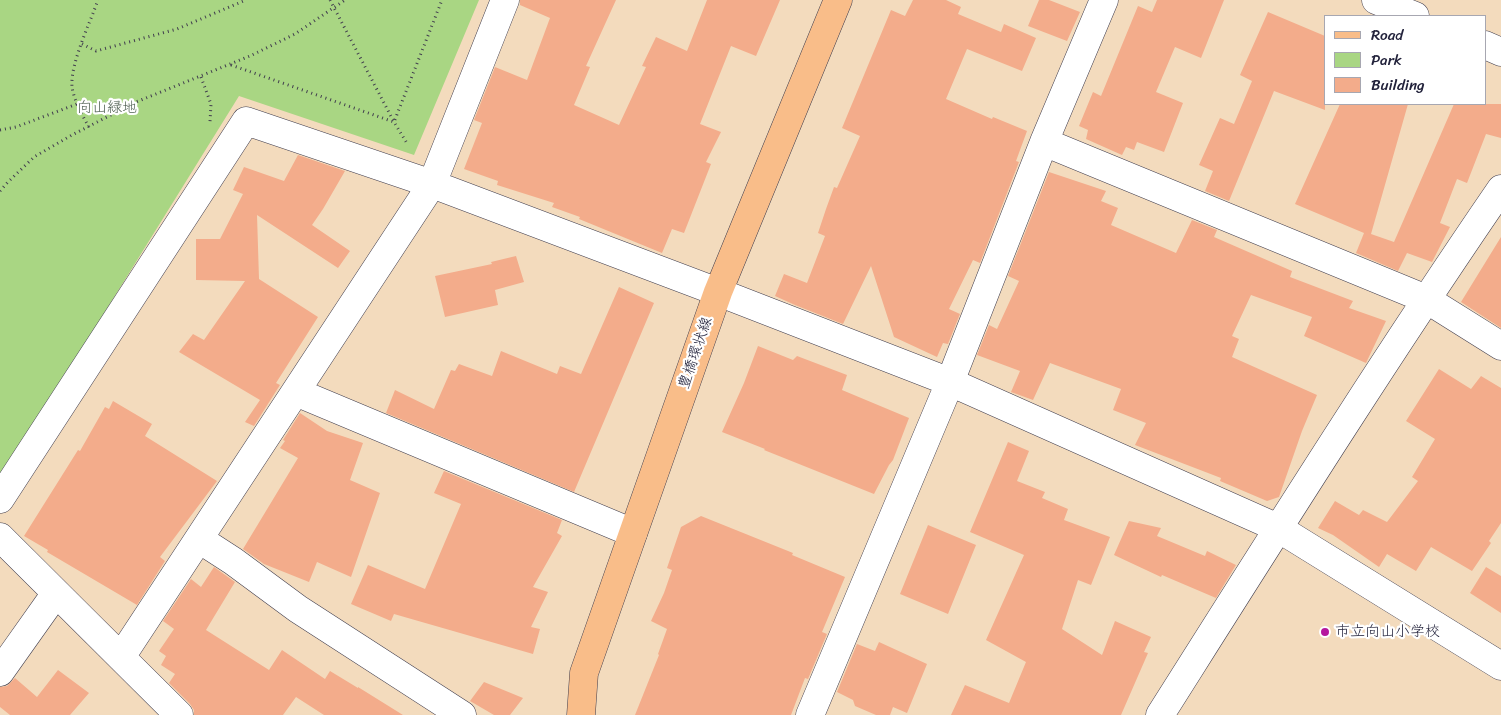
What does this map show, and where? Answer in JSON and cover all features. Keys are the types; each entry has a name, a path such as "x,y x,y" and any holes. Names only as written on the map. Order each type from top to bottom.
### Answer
{"main road":[{"name":"豊橋環状線","path":"581,715 584,673 718,292 838,0"}],"street":[{"path":"121,657 432,184 504,0"},
{"path":"810,715 950,382 1044,142 1104,0"},
{"path":"1376,0 1413,15"},
{"path":"1486,45 1501,52"},
{"path":"0,499 246,121 432,184 950,382 1278,528 1501,666"},
{"path":"1044,142 1426,299 1501,346"},
{"path":"1160,715 1426,299 1501,189"},
{"path":"296,392 633,533"},
{"path":"0,537 179,715"},
{"path":"199,538 298,609 462,715"},
{"path":"0,672 56,593"}],"path":[{"path":"89,127 77,104 72,88 72,70 98,0"},
{"path":"82,44 96,51 177,29 246,0"},
{"path":"330,0 394,122 432,184"},
{"path":"0,191 34,158 89,127 136,102 231,65 295,34 345,0"},
{"path":"394,122 442,0"},
{"path":"231,65 394,122"},
{"path":"201,77 211,104 209,131"},
{"path":"0,130 16,127 77,104"}],"green space":[{"name":"向山緑地","path":"0,0 479,0 414,155 239,96 0,481"}],"building":[{"path":"520,0 616,0 586,66 590,67 574,105 619,125 646,67 642,66 656,37 687,51 707,0 780,0 756,56 731,46 700,124 721,132 706,162 711,164 684,233 672,229 662,253 579,219 580,217 552,207 554,203 497,185 498,181 464,169 482,123 474,120 495,67 527,80 550,18 520,5"},
{"path":"913,0 946,0 961,7 958,14 1001,32 1004,24 1036,38 1022,71 967,49 946,99 992,119 993,117 1027,131 1016,161 1019,162 980,263 973,260 949,309 960,314 948,344 943,343 937,357 894,337 871,266 843,324 775,296 784,274 807,283 825,236 818,233 826,209 834,187 837,188 860,136 842,128 891,10 905,16"},
{"path":"1039,0 1049,0 1080,12 1067,41 1028,26"},
{"path":"1157,0 1224,0 1201,58 1175,47 1156,92 1183,103 1164,152 1137,142 1134,150 1126,147 1122,155 1086,139 1088,130 1079,126 1093,92 1101,96 1138,6 1152,12"},
{"path":"1268,12 1324,36 1325,110 1274,91 1229,201 1205,191 1213,171 1199,165 1220,118 1234,124 1252,81 1240,75"},
{"path":"1501,104 1501,138 1486,134 1467,183 1457,179 1440,223 1450,227 1432,262 1407,253 1398,271 1356,253 1364,233 1295,204 1340,105 1408,105 1371,234 1394,242 1454,105"},
{"path":"298,155 345,171 312,225 350,251 338,268 257,215 259,279 318,317 276,383 280,385 254,426 245,422 260,400 179,352 193,334 204,340 245,281 196,280 196,239 220,239 243,194 233,190 244,167 284,181"},
{"path":"1049,172 1106,191 1101,201 1118,208 1111,225 1176,253 1192,220 1217,230 1214,237 1292,271 1290,277 1353,301 1349,308 1386,321 1366,363 1304,336 1312,317 1251,295 1232,336 1239,339 1232,357 1317,395 1279,497 1267,501 1220,481 1221,478 1135,445 1146,423 1113,410 1121,389 1050,363 1033,400 1011,392 1020,371 977,355 989,325 997,329 1019,281 1008,276"},
{"path":"1501,237 1501,328 1461,302"},
{"path":"516,256 524,282 495,290 498,305 445,317 435,276 492,264 491,262"},
{"path":"619,287 654,303 574,492 386,413 395,390 434,409 451,370 455,371 459,364 492,376 501,351 557,374 560,366 581,374"},
{"path":"758,346 793,360 797,356 847,375 842,390 909,418 893,460 874,494 722,432"},
{"path":"1439,369 1471,389 1481,376 1501,388 1501,523 1489,541 1491,543 1472,571 1431,547 1416,571 1387,554 1379,567 1333,535 1318,528 1335,501 1359,515 1363,510 1387,522 1418,481 1412,477 1435,439 1406,421"},
{"path":"113,401 152,424 145,436 217,481 160,557 165,561 137,605 47,552 48,550 24,536 78,450 80,451 105,407 109,409"},
{"path":"300,413 327,431 363,443 350,480 380,493 351,577 317,562 309,582 264,564 243,549 298,458 280,448"},
{"path":"1008,442 1029,451 1017,481 1045,492 1042,498 1068,509 1064,520 1110,537 1091,585 1078,580 1062,629 1102,655 1115,621 1151,637 1144,652 1148,653 1121,715 951,715 965,685 1009,703 1026,662 986,640 1024,555 970,532"},
{"path":"444,471 562,520 557,533 562,536 533,587 548,592 531,627 540,629 533,654 394,614 391,621 351,604 368,565 425,589 461,504 434,493"},
{"path":"701,516 793,553 792,555 845,577 822,632 827,634 808,679 805,678 791,715 635,715 659,655 667,629 651,621 672,570 667,568 681,527"},
{"path":"1129,521 1161,528 1157,536 1205,556 1207,551 1236,565 1216,598 1162,575 1161,577 1114,555"},
{"path":"928,525 976,545 948,614 900,594"},
{"path":"214,567 235,582 206,630 269,670 282,650 325,679 330,671 403,715 324,715 296,697 283,715 194,715 194,710 190,704 169,683 175,674 161,665 166,656 159,651 174,629 163,621 191,579 201,587"},
{"path":"1486,567 1501,576 1501,613 1470,593"},
{"path":"879,642 927,664 907,713 893,707 890,715 876,715 855,706 853,700 837,692 857,644 875,651"},
{"path":"58,670 89,693 70,715 10,715 0,707 0,687 7,686 15,678 37,697"},
{"path":"484,682 523,698 510,715 494,715 470,701"}],"place":[{"name":"市立向山小学校","path":"1325,632"}]}
